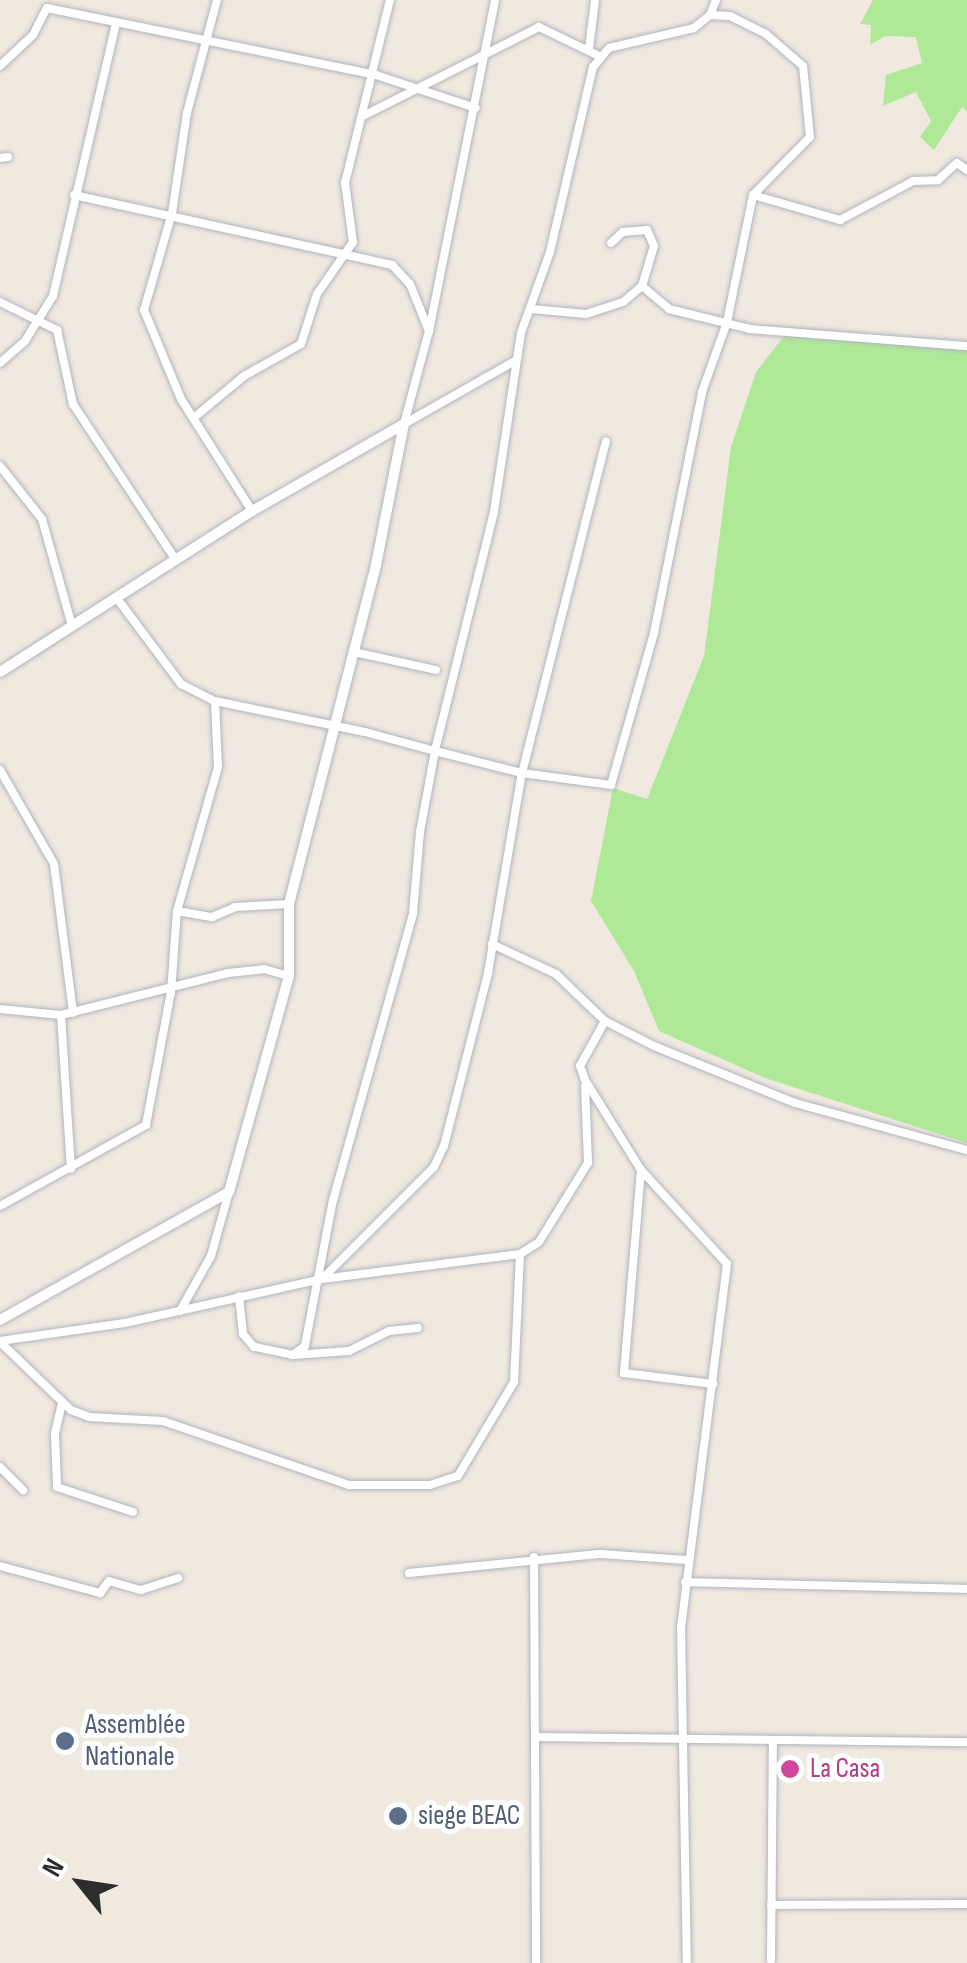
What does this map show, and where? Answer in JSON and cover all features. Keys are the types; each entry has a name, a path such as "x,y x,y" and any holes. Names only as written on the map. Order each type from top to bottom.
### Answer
{"street":[{"path":"217,0 206,37 172,212 144,310 159,355 252,511"},
{"path":"196,416 244,376 301,344 317,294 343,255 356,225 345,183 376,75 390,0"},
{"path":"180,1310 211,1256 289,976 289,904 354,652 404,424 430,330 495,0"},
{"path":"589,49 596,0"},
{"path":"293,1355 313,1332 333,1200 413,914 436,751 494,512 515,360 599,56 625,42 694,28 710,15 716,0"},
{"path":"0,66 33,36 48,4 116,22 206,37 376,75 476,108"},
{"path":"116,598 181,684 215,702 522,773 604,788 617,775 702,392 727,322 753,195 810,137 808,79 766,34 730,16 710,15"},
{"path":"0,363 43,318 116,22"},
{"path":"364,116 413,87 540,27 599,56"},
{"path":"753,195 840,220 913,181 938,180 957,163 967,170"},
{"path":"74,195 172,212 392,265 404,274 430,330"},
{"path":"532,308 586,314 623,302 642,286 652,237 637,230 611,243"},
{"path":"642,286 669,309 781,334 967,346"},
{"path":"0,302 43,318 64,350 74,404 176,560"},
{"path":"0,672 252,511 515,360"},
{"path":"322,1279 440,1158 492,944 522,773 606,441"},
{"path":"0,466 42,519 72,626"},
{"path":"354,652 436,670"},
{"path":"0,1206 146,1126 171,992 177,911 218,768 215,702"},
{"path":"0,770 54,864 73,1013"},
{"path":"177,911 212,917 235,907 289,904"},
{"path":"492,944 556,974 605,1022 795,1104 967,1150"},
{"path":"0,1009 60,1015 171,992 228,973 264,969 289,976"},
{"path":"60,1015 71,1169"},
{"path":"605,1022 580,1066 585,1080 641,1170 718,1246 728,1264 686,1560 686,1963"},
{"path":"0,1341 180,1310 322,1279 520,1254 538,1242 588,1163 585,1080"},
{"path":"641,1170 624,1373 714,1384"},
{"path":"0,1320 228,1192"},
{"path":"0,1341 62,1402 89,1417 163,1421 348,1486 430,1484 458,1476 514,1382 520,1254"},
{"path":"238,1296 248,1342 263,1352 293,1355 349,1350 389,1331 418,1328"},
{"path":"62,1402 55,1434 57,1487 132,1512"},
{"path":"0,1467 23,1490"},
{"path":"409,1573 435,1575 534,1557 686,1560"},
{"path":"534,1557 538,1737 536,1963"},
{"path":"0,1566 100,1593 110,1581 142,1590 178,1578"},
{"path":"685,1582 967,1589"},
{"path":"538,1737 967,1742"},
{"path":"771,1960 773,1741"},
{"path":"772,1906 967,1904"}],"green space":[{"path":"873,0 967,0 967,112 962,107 934,150 920,137 931,121 916,92 883,106 886,75 922,63 916,37 885,36 870,45 871,25 860,24"},
{"path":"791,327 967,343 967,1143 765,1078 659,1031 634,971 591,901 613,788 647,799 704,656 731,447 756,372"}],"place":[{"name":"Assemblée Nationale","path":"65,1741"},
{"name":"La Casa","path":"790,1769"},
{"name":"siege BEAC","path":"398,1816"}]}
